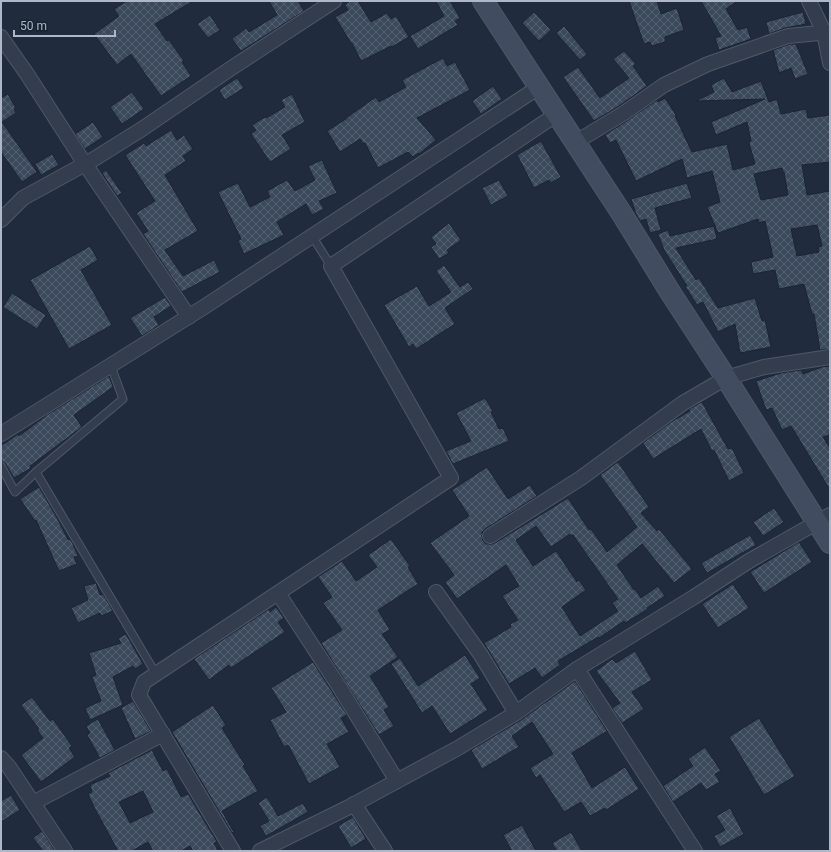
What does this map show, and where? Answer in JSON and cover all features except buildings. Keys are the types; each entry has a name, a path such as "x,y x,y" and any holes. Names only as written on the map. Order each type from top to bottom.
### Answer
{"street":[{"path":"1,220 23,198 85,164 142,129 334,1"},
{"path":"483,1 576,142 726,378 823,519 830,543"},
{"path":"809,1 827,32 830,63"},
{"path":"576,142 624,113 664,85 708,64 788,36 827,32"},
{"path":"1,37 189,317"},
{"path":"1,434 189,317 540,87"},
{"path":"233,851 139,696 144,682 451,478 331,266 557,114"},
{"path":"490,536 581,478 683,403 726,378 764,367 830,357"},
{"path":"260,851 354,804 458,748 516,713 577,668 694,597 749,561 823,519"},
{"path":"436,592 481,655 516,713"},
{"path":"278,593 340,688 397,780"},
{"path":"577,668 695,851"},
{"path":"33,803 163,734"},
{"path":"1,758 9,767 65,851"},
{"path":"354,804 385,851"}],"lane":[{"path":"312,236 331,266"},
{"path":"1,466 15,492 36,472 123,399 111,366"},
{"path":"36,472 156,674"}]}
